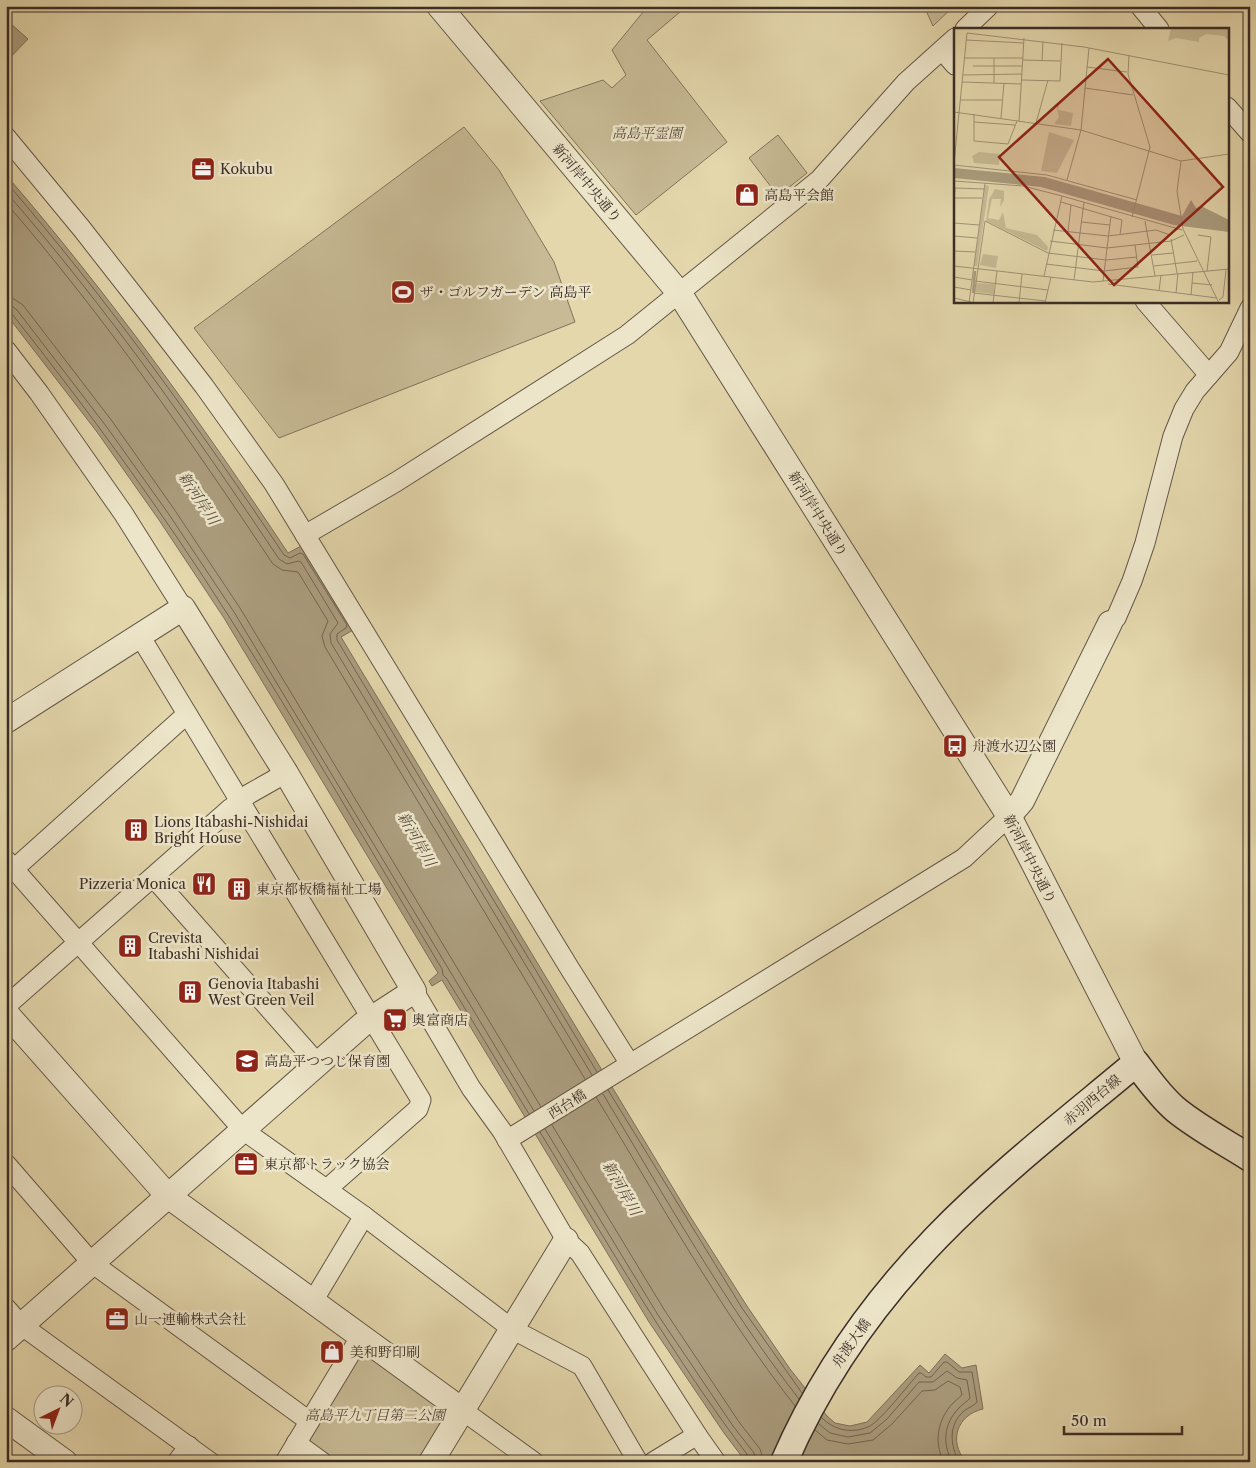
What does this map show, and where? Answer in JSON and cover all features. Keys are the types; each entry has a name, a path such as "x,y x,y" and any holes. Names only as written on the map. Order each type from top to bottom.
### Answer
{"main road":[{"path":"1136,1063 1158,1093 1175,1109 1195,1124 1250,1158"},
{"name":"赤羽西台線","path":"937,1237 1006,1173 1136,1063"},
{"name":"舟渡大橋","path":"784,1462 833,1368 893,1287 937,1237"}],"street":[{"name":"新河岸中央通り","path":"439,6 680,294 1009,816 1136,1063"},
{"path":"966,28 989,6"},
{"path":"1140,6 1158,28"},
{"path":"305,534 396,482 627,335 819,180 906,82 948,44 954,62"},
{"path":"1228,108 1250,133"},
{"path":"6,137 82,229 204,386 274,484 628,1066"},
{"path":"1146,302 1210,375"},
{"path":"1009,816 1022,802 1110,624 1116,618 1132,581 1146,543 1173,436 1184,409 1195,391 1229,352 1250,308"},
{"path":"6,350 39,393 124,513 286,773 471,1088 507,1140 566,1240 580,1253 716,1462"},
{"path":"6,722 183,608"},
{"path":"140,636 421,1100 418,1109 327,1189"},
{"path":"187,714 10,864 244,1130 364,1216 512,1329 582,1366 638,1462"},
{"path":"6,1006 240,801 286,773"},
{"name":"西台橋","path":"507,1140 964,858 1009,816"},
{"path":"153,877 318,1064"},
{"path":"210,1462 11,1324 92,1263 372,1018 414,991"},
{"path":"6,1013 168,1196 534,1462"},
{"path":"6,1164 92,1263 309,1421"},
{"path":"313,1301 364,1216"},
{"path":"431,1462 566,1240"},
{"path":"285,1462 361,1336"},
{"path":"6,1419 65,1462"},
{"path":"653,1462 697,1435"},
{"path":"296,1443 322,1462"},
{"path":"177,1462 189,1446"}],"green space":[{"name":"高島平霊園","path":"648,6 676,6 680,12 647,40 727,142 636,215 540,101 603,80 612,88 626,75 612,50"},
{"path":"924,6 954,6 933,26"},
{"name":"ザ・ゴルフガーデン 高島平","path":"464,127 499,170 554,262 575,322 279,438 194,328"},
{"path":"778,135 807,173 778,196 749,158"},
{"name":"高島平九丁目第二公園","path":"365,1351 445,1408 447,1416 419,1462 330,1462 307,1439 358,1352"}],"water":[{"path":"10,23 28,39 6,62 6,28"},
{"name":"新河岸川","path":"6,175 118,312 222,455 288,553 303,545 355,629 341,637 688,1213 747,1306 790,1369 827,1416 835,1423 850,1426 867,1422 920,1365 929,1373 945,1354 962,1368 976,1365 983,1409 967,1417 961,1423 958,1430 957,1446 966,1462 746,1462 724,1433 649,1322 442,980 432,986 429,981 438,973 224,618 159,520 97,432 6,314"}],"place":[{"name":"Kokubu","path":"203,169"},
{"name":"高島平会館","path":"747,195"},
{"name":"ザ・ゴルフガーデン 高島平","path":"403,292"},
{"name":"舟渡水辺公園","path":"955,746"},
{"name":"Lions Itabashi-Nishidai Bright House","path":"136,830"},
{"name":"Pizzeria Monica","path":"204,884"},
{"name":"東京都板橋福祉工場","path":"239,889"},
{"name":"Crevista Itabashi Nishidai","path":"130,946"},
{"name":"Genovia Itabashi West Green Veil","path":"190,992"},
{"name":"奥富商店","path":"395,1020"},
{"name":"高島平つつじ保育園","path":"247,1061"},
{"name":"東京都トラック協会","path":"246,1164"},
{"name":"山一連輸株式会社","path":"117,1319"},
{"name":"美和野印刷","path":"332,1352"}]}
